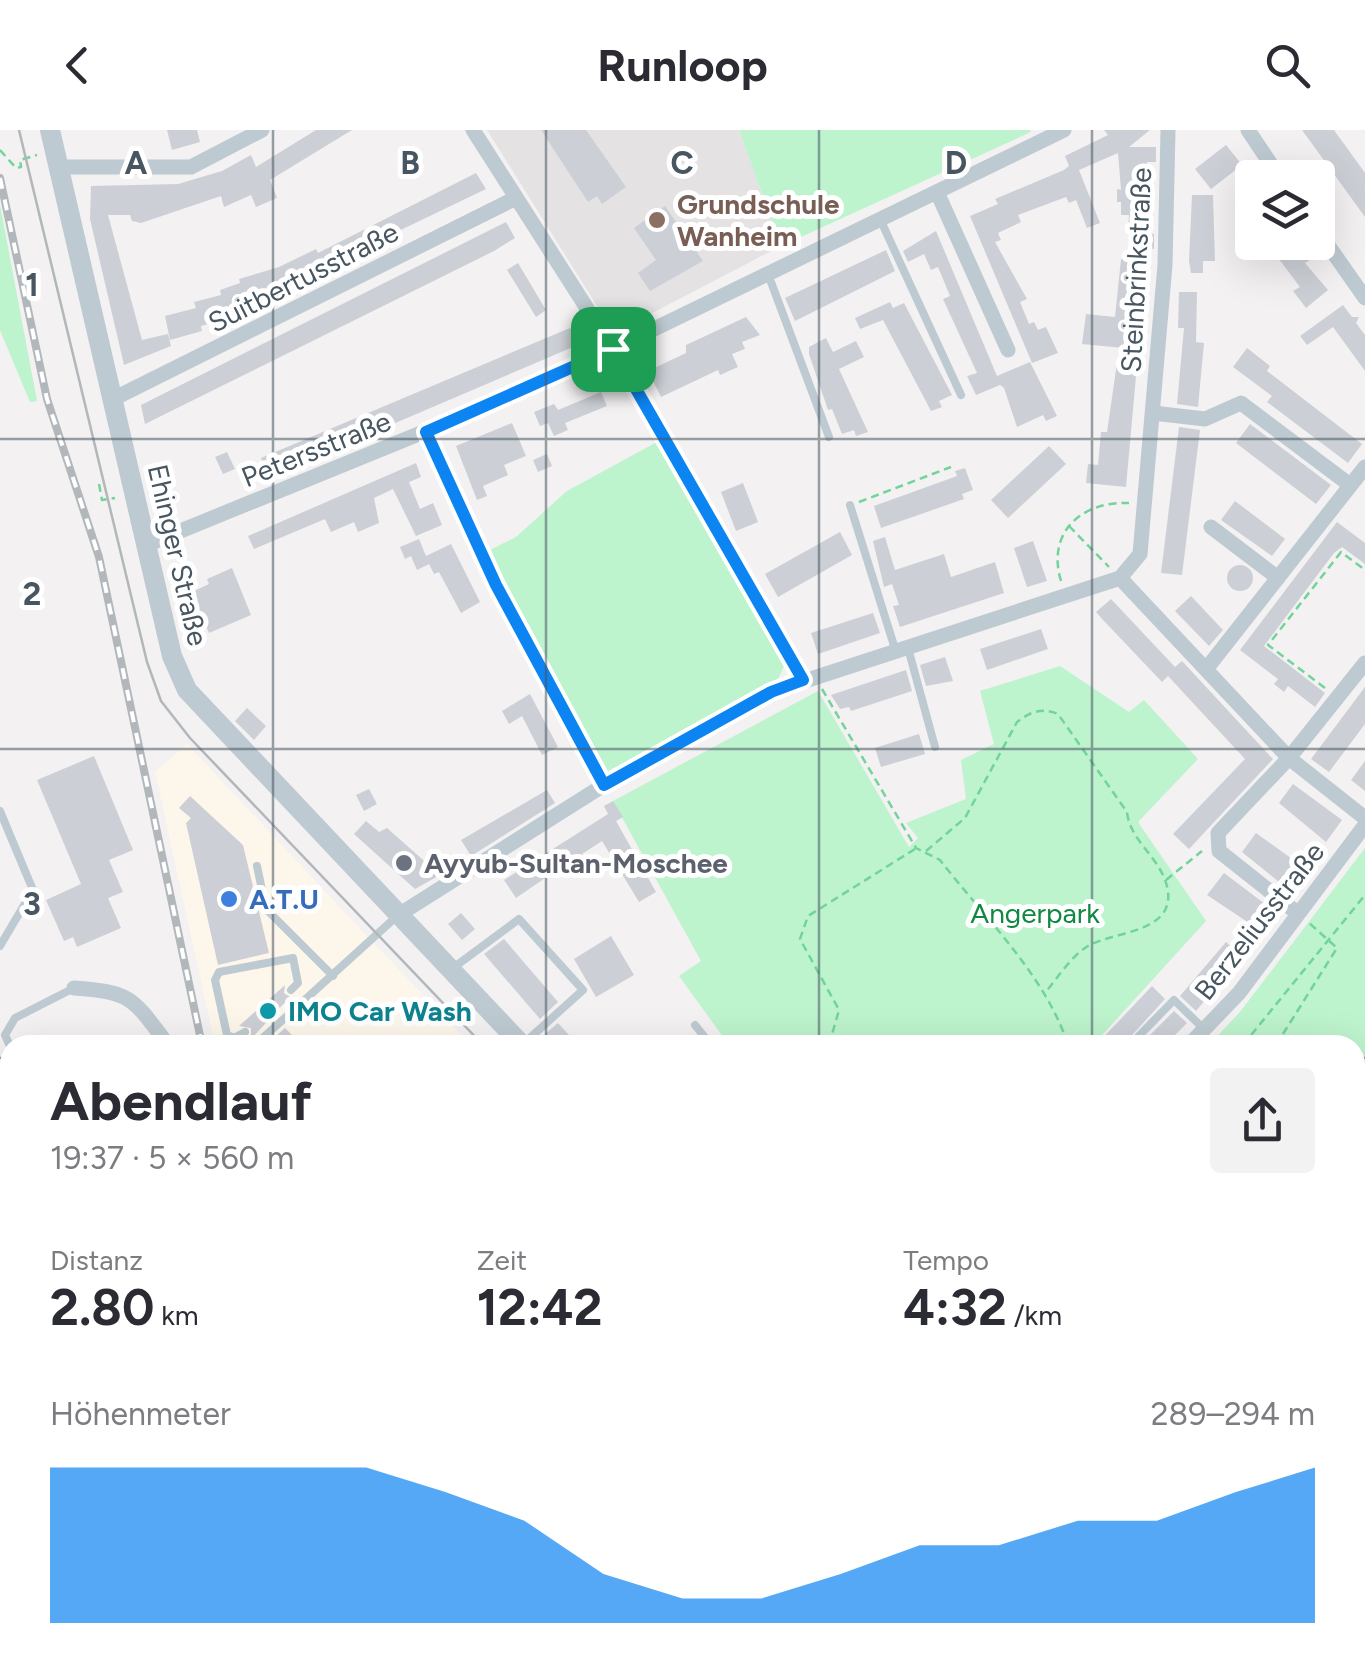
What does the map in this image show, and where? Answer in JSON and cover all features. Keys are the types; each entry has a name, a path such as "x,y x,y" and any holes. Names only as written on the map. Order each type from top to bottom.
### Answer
{"street":[{"name":"Ehinger Straße","path":"50,130 172,656 187,690 513,1035"},
{"path":"58,166 191,167 262,130"},
{"path":"473,130 613,349 809,678"},
{"name":"Petersstraße","path":"146,544 426,432 613,349 937,192 1040,136 1064,130"},
{"name":"Steinbrinkstraße","path":"1120,578 1140,554 1165,265 1168,130"},
{"path":"1248,130 1268,160"},
{"path":"937,192 1008,350"},
{"name":"Suitbertusstraße","path":"113,399 514,198"},
{"path":"1335,255 1365,298"},
{"name":"Steinbrinkstraße","path":"1153,413 1205,419 1241,403 1350,485"},
{"path":"426,432 496,585 604,785"},
{"path":"1207,668 1365,468"},
{"path":"1211,527 1278,578"},
{"path":"400,914 604,785 771,692 1120,578 1289,758 1365,822"},
{"path":"1296,912 1218,851 1218,833 1289,758 1365,662"},
{"name":"Berzeliusstraße","path":"1200,1035 1239,993 1365,822"},
{"path":"74,988 116,990 141,1009 160,1035"}],"lane":[{"path":"880,220 961,395"},
{"path":"768,274 830,437"},
{"path":"850,506 936,747"},
{"path":"0,811 33,890 0,946"},
{"path":"257,866 266,910 333,976"},
{"path":"267,1035 400,914"},
{"path":"452,969 519,919 583,990 533,1035"},
{"path":"227,1035 215,980 218,972 294,958 298,983 290,990"},
{"path":"5,1035 16,1018 74,988"},
{"path":"1140,1035 1174,1000 1205,1030"},
{"path":"695,1024 703,1035"},
{"path":"240,1035 245,1032"}],"path":[{"path":"0,150 16,168 21,167 20,160 39,155"},
{"path":"850,506 951,467"},
{"path":"99,484 102,500 136,494"},
{"path":"1066,597 1057,556 1068,525 1086,510 1107,502 1144,504"},
{"path":"1068,525 1120,578"},
{"path":"1338,698 1268,645 1341,552 1365,570"},
{"path":"809,678 916,848"},
{"path":"926,850 965,818 1017,722 1028,713 1048,710 1058,714 1127,812 1128,830 1152,855 1165,881 1166,906 1156,920 1083,949 1044,994"},
{"path":"1165,881 1216,844"},
{"path":"832,1035 839,1010 800,939 800,928 808,916 916,848 940,860 1044,994 1065,1035"},
{"path":"1251,1035 1365,895"},
{"path":"1283,1035 1337,948 1311,924"}],"shaded area":[{"name":"Grundschule Wanheim","path":"487,130 739,130 781,246 614,333"},
{"path":"187,744 461,1035 213,1035 155,772"}],"green space":[{"path":"739,130 1030,130 1031,132 781,246"},
{"path":"0,205 37,401 30,402 0,330"},
{"path":"657,442 784,666 778,679 605,774 488,551 516,537 567,491"},
{"name":"Angerpark","path":"1060,666 1129,712 1144,700 1198,759 1138,822 1206,921 1102,1035 722,1035 679,976 701,961 613,801 818,691 909,847 918,838 906,823 966,799 961,760 994,744 980,691"},
{"path":"1365,848 1365,1035 1218,1035"}],"building":[{"path":"167,130 197,130 200,142 172,150"},
{"path":"316,130 352,130 270,180 277,198 256,207 251,195 224,207 221,196 141,223 132,221 130,215 108,215 142,340 168,334 171,346 124,365 90,219 91,186 178,184 222,171 251,155 256,167"},
{"path":"541,130 586,130 626,187 602,204 597,196 588,202"},
{"path":"1104,130 1150,130 1129,147 1156,147 1156,162 1147,162 1147,231 1128,230 1129,215 1121,215 1121,202 1117,202 1117,189 1121,190 1118,153 1079,170 1100,223 1087,228 1076,200 1069,203 1066,197 1018,215 1021,222 998,233 1001,240 995,242 1027,299 1020,302 1029,324 1034,322 1038,330 1046,327 1058,353 1032,363 970,216 998,204 995,199 1064,170 1069,166 1065,156 1108,135"},
{"path":"1302,130 1334,130 1365,173 1365,217 1335,176 1335,160 1324,160"},
{"path":"1226,145 1238,160 1235,170 1211,189 1195,169"},
{"path":"476,173 486,189 253,301 254,305 227,319 201,326 202,331 170,340 165,316 196,308 194,302 221,295 220,290 240,283 239,279 279,267 316,249 318,253"},
{"path":"1192,195 1213,195 1215,261 1203,261 1203,273 1191,273 1189,261"},
{"path":"665,206 703,261 650,291 638,273 656,260 634,228"},
{"path":"506,222 515,238 494,251 145,424 141,405"},
{"path":"936,231 997,376 1030,362 1057,416 1046,421 1043,415 1017,427 1004,388 1000,385 976,395 967,376 977,373 943,299 950,296 938,267 931,270 924,254 908,262 903,251"},
{"path":"1137,234 1154,234 1154,249 1137,248"},
{"path":"886,250 895,271 795,321 785,298"},
{"path":"1121,259 1145,260 1144,298 1129,298 1124,348 1082,344 1086,314 1115,317"},
{"path":"1280,260 1310,260 1305,263 1328,290 1306,308 1293,291 1300,287"},
{"path":"518,263 546,310 536,317 507,270"},
{"path":"1179,292 1197,292 1196,342 1204,343 1198,407 1177,404 1184,328 1178,328"},
{"path":"890,302 893,308 904,303 952,395 939,401 942,407 931,411 883,320 860,329 855,318"},
{"path":"1343,305 1352,317 1359,317 1356,323 1365,335 1365,371 1333,327 1307,345 1300,336"},
{"path":"746,317 760,335 742,342 745,349 732,354 738,367 720,375 718,370 661,397 648,371 686,353 686,345"},
{"path":"570,328 580,344 269,477 261,458"},
{"path":"826,338 833,352 856,341 864,357 839,369 868,432 856,436 854,430 842,434 832,409 828,410 809,354 809,347"},
{"path":"1247,348 1270,366 1267,371 1362,444 1348,463 1267,402 1272,396 1233,367"},
{"path":"1117,363 1135,365 1136,376 1126,487 1086,483 1088,464 1098,465 1101,432 1107,432"},
{"path":"601,392 607,406 565,423 568,430 554,436 548,423 540,426 534,412 554,404 558,410"},
{"path":"512,423 526,456 504,465 508,475 483,486 487,496 477,500 456,446"},
{"path":"1250,424 1331,485 1316,504 1236,443"},
{"path":"1179,427 1200,430 1182,575 1161,573"},
{"path":"1049,446 1066,464 1008,518 991,500"},
{"path":"227,452 235,469 223,474 215,457"},
{"path":"547,454 552,466 538,472 533,460"},
{"path":"416,463 421,477 409,482 420,509 433,503 442,525 416,536 393,489 374,498 379,523 358,532 354,522 331,532 325,519 254,549 248,536"},
{"path":"965,468 973,490 962,494 964,499 881,528 874,506 957,476 955,471"},
{"path":"743,483 758,522 736,531 721,492"},
{"path":"1235,501 1285,539 1272,556 1221,520"},
{"path":"1337,522 1365,543 1365,564 1342,547 1334,553 1264,646 1325,693 1315,707 1288,686 1284,692 1274,684 1278,679 1240,650"},
{"path":"840,532 852,555 778,597 765,574"},
{"path":"885,537 895,570 944,554 951,577 995,562 1004,593 900,627 893,606 899,605 892,584 884,587 873,541"},
{"path":"419,539 426,556 451,544 480,602 461,613 439,572 434,574 429,564 417,570 411,556 405,559 400,547"},
{"path":"1033,541 1047,581 1027,587 1014,548"},
{"path":"1240,565 1249,569 1253,578 1249,587 1240,591 1231,587 1227,578 1231,569"},
{"path":"232,568 251,615 209,633 192,592 209,584 207,579"},
{"path":"1191,596 1223,630 1209,646 1175,611"},
{"path":"1111,599 1175,667 1182,661 1273,759 1189,849 1173,834 1245,759 1168,676 1162,682 1096,612"},
{"path":"873,613 880,633 818,654 811,633"},
{"path":"1041,629 1048,649 987,670 980,649"},
{"path":"945,657 953,681 926,686 920,665"},
{"path":"906,670 912,691 851,711 849,707 840,709 831,695"},
{"path":"1365,687 1365,724 1329,772 1311,759"},
{"path":"530,694 558,747 542,755 522,716 509,724 502,711"},
{"path":"247,708 266,726 254,740 235,721"},
{"path":"919,734 925,754 881,767 875,748"},
{"path":"94,756 133,850 109,860 123,892 108,898 121,928 77,947 73,937 64,941 46,900 81,884 37,780"},
{"path":"1365,761 1365,791 1351,780"},
{"path":"1293,784 1342,820 1326,842 1279,803"},
{"path":"369,789 377,804 364,811 356,795"},
{"path":"547,790 555,803 471,856 461,840"},
{"name":"A.T.U","path":"190,796 243,845 269,953 218,965 186,823 191,818 179,808"},
{"path":"613,801 623,817 616,821 656,892 639,902 602,841 582,854 588,863 573,872 567,863 516,898 504,880 608,814 604,806"},
{"path":"366,821 379,832 387,828 440,875 415,889 354,834"},
{"path":"1256,833 1306,869 1289,890 1242,852"},
{"path":"1224,873 1273,910 1258,929 1207,895"},
{"path":"461,913 475,929 462,940 448,924"},
{"path":"611,936 634,975 596,997 574,959"},
{"path":"504,939 558,1002 540,1019 484,954"},
{"path":"1226,942 1242,956 1196,1011 1180,996"},
{"name":"IMO Car Wash","path":"285,985 284,993 290,997 255,1035 251,1035 251,1028 239,1026"},
{"path":"1152,986 1165,999 1132,1035 1105,1035"},
{"path":"1174,1011 1187,1023 1175,1035 1150,1035"},
{"path":"558,1023 569,1035 546,1035"}],"tram line":[{"path":"19,130 147,662 161,701 190,738 473,1035"}],"railway":[{"path":"0,178 47,399 99,557 200,1035"}],"place":[{"name":"Grundschule Wanheim","path":"657,220"},
{"name":"Ayyub-Sultan-Moschee","path":"404,863"},
{"name":"A.T.U","path":"229,899"},
{"name":"IMO Car Wash","path":"268,1011"}],"route":[{"path":"613,349 803,680 771,692 604,785 496,585 426,432 613,349"}]}
